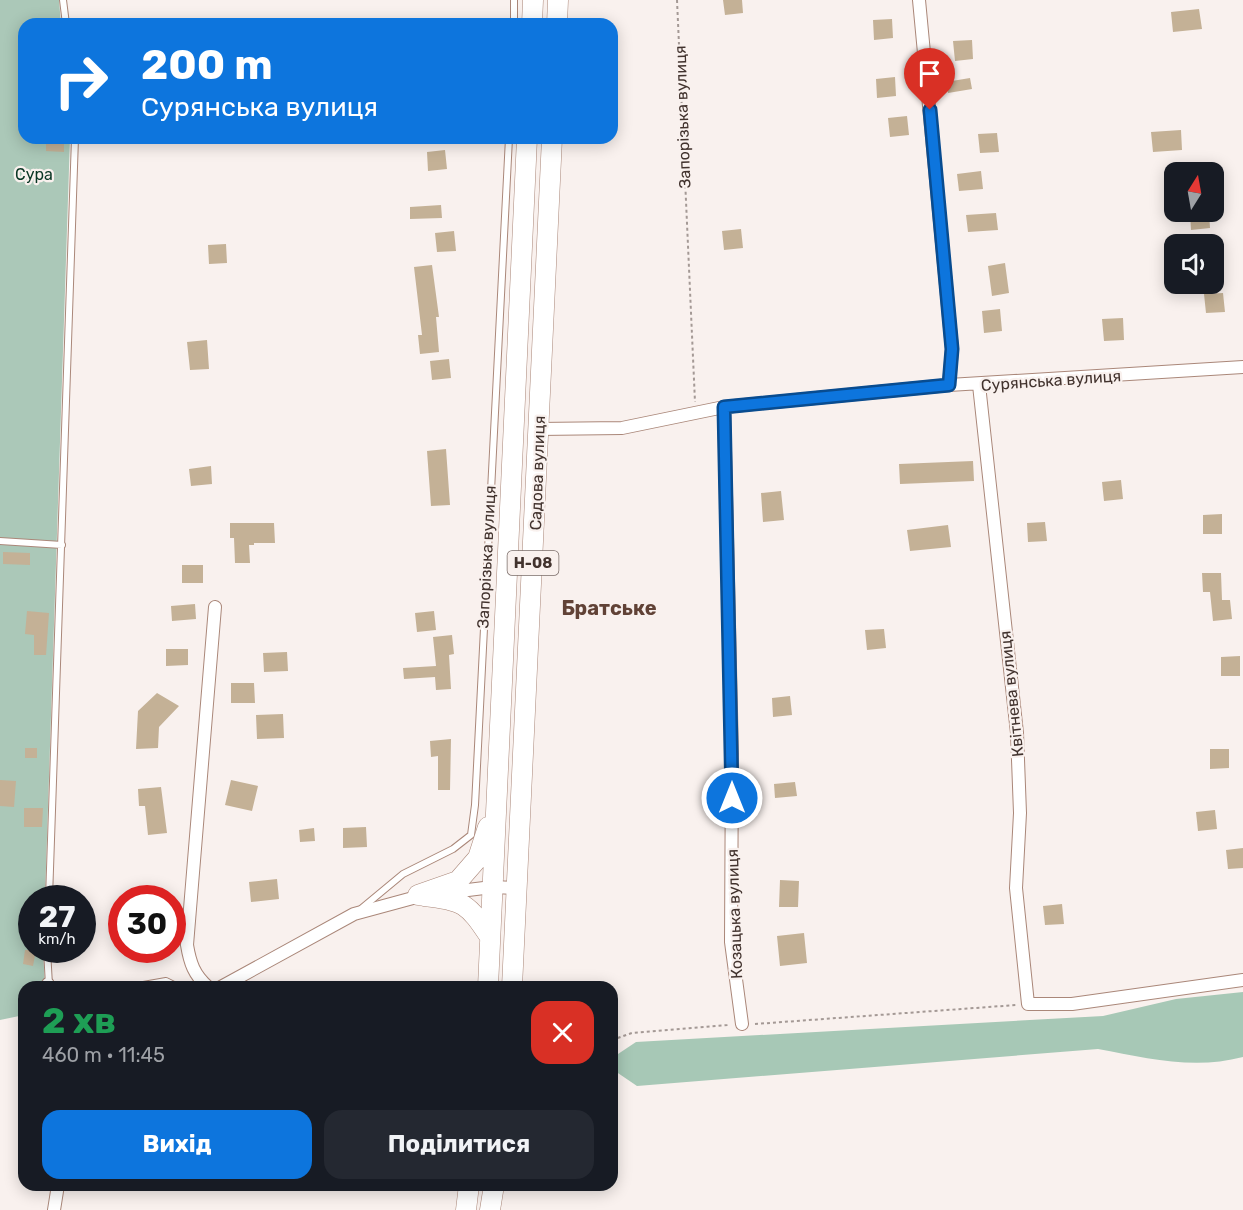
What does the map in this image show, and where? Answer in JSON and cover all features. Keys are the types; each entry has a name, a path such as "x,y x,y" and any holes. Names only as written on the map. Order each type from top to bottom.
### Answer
{"main road":[{"path":"532,18 533,0"},
{"path":"557,18 558,0"},
{"name":"Садова вулиця","path":"492,892 527,144"},
{"name":"Садова вулиця","path":"512,981 552,144"},
{"path":"418,895 458,881 478,858 496,802"},
{"name":"Н-08","path":"488,981 492,892"},
{"path":"418,895 455,899 474,912 490,937"},
{"path":"466,1210 468,1191"},
{"path":"490,1210 493,1191"}],"street":[{"path":"919,0 952,349 949,385"},
{"name":"Сурянська вулиця","path":"538,429 622,428 724,407 949,385 979,385 1243,367"},
{"name":"Квітнева вулиця","path":"979,385 1017,733 1020,813 1016,888 1028,1004"},
{"name":"Козацька вулиця","path":"724,407 732,742 731,942 742,1024"},
{"path":"200,981 190,963 187,945 215,607"},
{"path":"232,981 354,914 418,895 492,892 518,888"},
{"path":"1028,1004 1072,1004 1243,980"},
{"path":"54,1210 57,1191"}],"lane":[{"path":"63,0 65,18"},
{"path":"513,18 514,0"},
{"path":"49,885 75,144"},
{"name":"Запорізька вулиця","path":"354,914 403,874 453,849 471,835 475,805 509,144"},
{"path":"0,541 62,545"},
{"path":"47,963 49,981"}],"path":[{"name":"Запорізька вулиця","path":"677,0 695,413"},
{"path":"618,1038 632,1033 1028,1004"}],"green space":[{"name":"Сура","path":"0,0 59,0 60,18 18,18 18,144 70,144 45,885 18,885 18,963 44,963 45,981 18,981 18,1016 0,1020"},
{"path":"1243,992 1243,1057 1225,1061 1188,1063 1098,1049 637,1086 618,1073 618,1054 636,1042 1103,1016 1176,999"}],"building":[{"path":"723,0 742,0 743,13 725,15"},
{"path":"1199,9 1202,29 1173,32 1171,12"},
{"path":"892,19 893,38 874,40 873,20"},
{"path":"972,40 973,59 955,61 953,41"},
{"path":"895,77 896,96 877,98 876,79"},
{"path":"970,78 972,89 948,93 946,82"},
{"path":"907,116 909,135 890,137 888,118"},
{"path":"1181,130 1182,150 1153,152 1151,132"},
{"path":"997,133 999,152 980,153 978,134"},
{"path":"46,144 64,144 64,152 46,151"},
{"path":"445,150 447,169 428,171 427,152"},
{"path":"981,171 983,189 959,191 957,174"},
{"path":"441,205 442,218 410,219 410,207"},
{"path":"996,213 998,230 968,232 966,215"},
{"path":"1191,222 1210,222 1210,228 1191,230"},
{"path":"741,229 743,248 724,250 722,231"},
{"path":"454,231 456,251 437,252 435,233"},
{"path":"226,244 227,263 209,264 208,245"},
{"path":"1005,263 1009,293 992,296 988,266"},
{"path":"432,265 439,317 436,317 439,352 420,354 418,335 422,335 414,267"},
{"path":"1204,294 1223,294 1225,312 1206,313"},
{"path":"1000,309 1002,331 984,333 982,311"},
{"path":"1123,318 1124,340 1104,341 1102,319"},
{"path":"207,340 209,369 190,370 187,342"},
{"path":"449,359 451,378 432,380 430,361"},
{"path":"446,449 450,505 431,506 427,451"},
{"path":"973,461 974,481 900,484 899,464"},
{"path":"211,466 212,484 191,486 189,469"},
{"path":"1121,480 1123,499 1104,501 1102,482"},
{"path":"781,491 784,520 763,522 761,493"},
{"path":"1222,514 1222,534 1203,534 1203,515"},
{"path":"1045,522 1047,541 1028,542 1027,523"},
{"path":"230,523 274,523 275,543 249,545 250,563 235,563 234,538 230,538"},
{"path":"948,525 951,547 910,551 907,530"},
{"path":"3,552 30,553 30,565 3,564"},
{"path":"182,565 203,565 203,583 182,583"},
{"path":"1202,573 1221,573 1222,600 1230,600 1232,619 1213,621 1210,592 1203,592"},
{"path":"195,604 196,619 172,621 171,606"},
{"path":"27,611 49,613 46,655 34,655 34,635 25,634"},
{"path":"434,611 436,630 417,632 415,613"},
{"path":"884,629 886,648 867,650 865,630"},
{"path":"452,635 454,654 449,655 451,689 436,690 435,677 404,679 403,668 436,666 433,637"},
{"path":"166,649 188,649 188,665 166,666"},
{"path":"287,652 288,671 264,672 263,653"},
{"path":"1240,656 1240,676 1221,676 1221,657"},
{"path":"231,683 254,683 255,703 231,703"},
{"path":"157,693 179,706 159,727 158,748 136,749 138,711"},
{"path":"790,696 792,715 773,717 772,698"},
{"path":"283,714 284,738 257,739 256,715"},
{"path":"451,739 450,790 438,790 438,756 431,757 430,741"},
{"path":"25,748 37,748 37,758 25,758"},
{"path":"1210,749 1229,749 1229,768 1210,769"},
{"path":"0,780 16,781 14,807 0,806"},
{"path":"231,780 258,786 252,811 225,805"},
{"path":"795,782 797,796 775,798 774,784"},
{"path":"161,787 167,833 148,835 145,806 139,806 138,789"},
{"path":"24,808 43,808 42,827 24,827"},
{"path":"1215,810 1217,829 1198,831 1196,812"},
{"path":"366,827 367,847 343,848 343,828"},
{"path":"314,828 315,841 300,842 299,830"},
{"path":"1243,848 1243,868 1228,869 1226,850"},
{"path":"277,879 279,899 251,902 249,882"},
{"path":"780,880 799,881 798,907 779,907"},
{"path":"1062,904 1064,924 1045,925 1043,906"},
{"path":"804,933 807,963 780,966 777,936"}],"district":[{"name":"Братське","path":"609,608"}],"route":[{"path":"732,798 724,407 949,385 952,349 930,110"}]}
